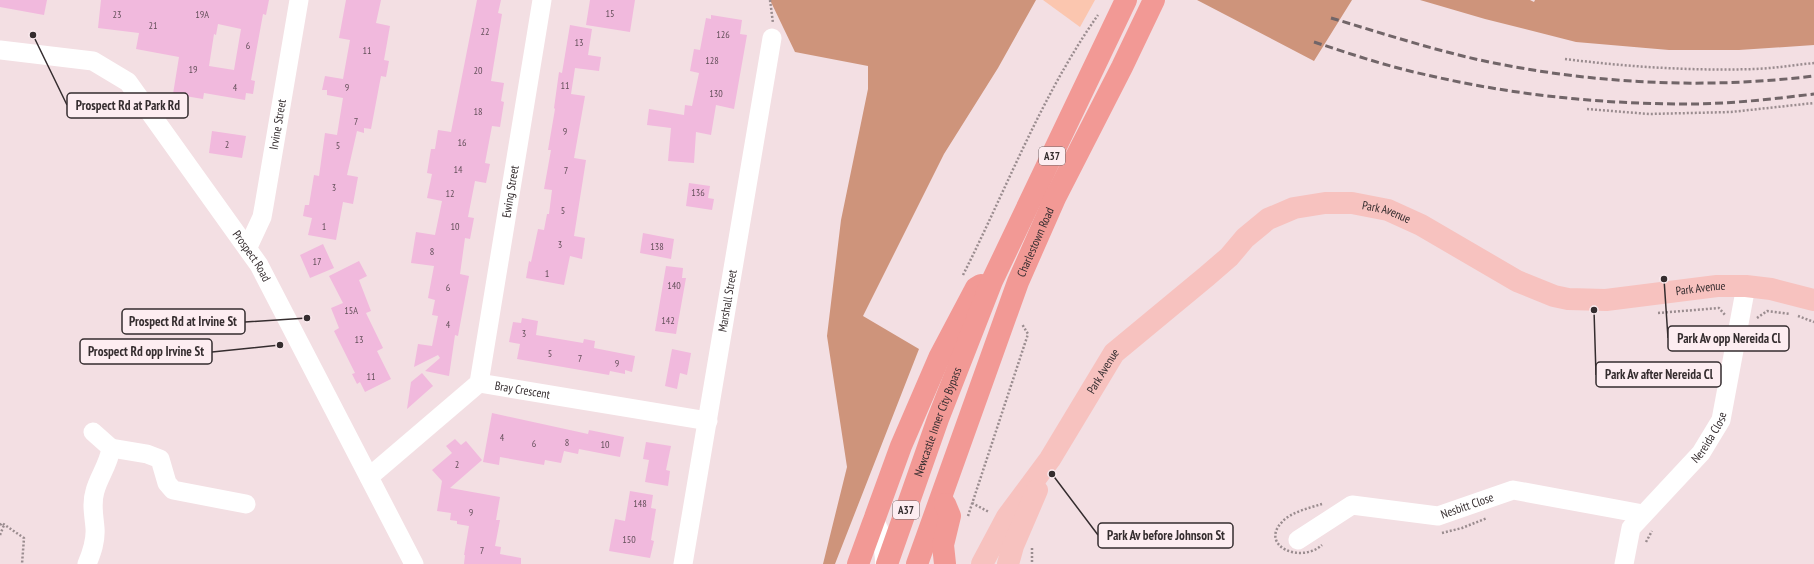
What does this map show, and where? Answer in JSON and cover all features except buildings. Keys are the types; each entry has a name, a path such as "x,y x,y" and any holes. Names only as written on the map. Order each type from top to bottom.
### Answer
{"highway":[{"name":"Charlestown Road","path":"992,280 1126,0"},
{"name":"Charlestown Road","path":"942,495 1018,282 1055,198 1122,67 1154,0"},
{"path":"858,564 873,518 901,446 939,358 976,288 992,280"},
{"name":"Newcastle Inner City Bypass","path":"886,564 938,419 992,280"},
{"path":"942,495 950,516 943,545 945,564"},
{"name":"A37","path":"917,564 942,495"}],"main road":[{"name":"Park Avenue","path":"982,564 1013,509 1050,459 1114,353 1213,271 1229,257 1245,238 1268,219 1294,208 1325,203 1352,203 1388,210 1421,225 1517,281 1554,296 1568,299 1606,300 1717,286 1746,286 1771,289 1814,300"},
{"name":"Park Avenue","path":"1008,564 1013,546 1050,459"}],"street":[{"name":"Irvine Street","path":"248,247 262,217 298,0"},
{"name":"Ewing Street","path":"479,383 542,0"},
{"name":"Marshall Street","path":"683,564 772,38"},
{"name":"Prospect Road","path":"0,50 93,61 128,82 248,247 259,265 414,564"},
{"name":"Nereida Close","path":"1624,564 1630,528 1701,453 1721,420 1746,286"},
{"name":"Bray Crescent","path":"370,477 479,383 708,421"},
{"path":"93,432 111,448 147,454 160,459 167,483 173,490 246,504"},
{"path":"87,564 93,551 95,540 92,504 95,489 110,457 111,448"},
{"name":"Nesbitt Close","path":"1298,540 1352,505 1438,516 1513,490 1643,514"},
{"path":"873,518 882,536 886,564"}],"path":[{"path":"770,0 774,30 772,38"},
{"path":"1076,47 1100,12"},
{"path":"1565,59 1620,66 1674,70 1758,69 1814,63"},
{"path":"1587,109 1649,114 1724,112 1814,103"},
{"path":"1651,314 1719,308 1726,317"},
{"path":"967,518 1028,334"},
{"path":"1280,550 1275,539 1276,530 1282,522 1291,515 1327,502"},
{"path":"972,503 993,514"},
{"path":"1437,534 1462,528 1490,517"},
{"path":"0,525 2,523 24,538 22,564"},
{"path":"0,535 4,525"},
{"path":"1032,542 1032,564"},
{"path":"1316,553 1324,542"}],"shaded area":[{"path":"770,0 1036,0 998,68 944,154 863,316 919,349 835,564 823,564 847,467 827,336 841,220 868,89 868,66 795,52"},
{"path":"1043,0 1095,0 1080,27"},
{"path":"1197,0 1352,0 1314,61"},
{"path":"1420,0 1530,0 1534,2 1535,0 1814,0 1814,45 1739,50 1669,50 1576,42 1485,19"}],"railway":[{"path":"1331,18 1473,59 1573,76 1613,80 1694,83 1774,80 1814,76"},
{"path":"1314,42 1413,72 1492,88 1557,97 1655,104 1704,104 1814,94"}],"place":[{"name":"Prospect Rd at Park Rd","path":"33,35"},
{"name":"Park Av opp Nereida Cl","path":"1664,279"},
{"name":"Park Av after Nereida Cl","path":"1594,310"},
{"name":"Prospect Rd at Irvine St","path":"307,318"},
{"name":"Prospect Rd opp Irvine St","path":"280,345"},
{"name":"Park Av before Johnson St","path":"1052,474"}]}
